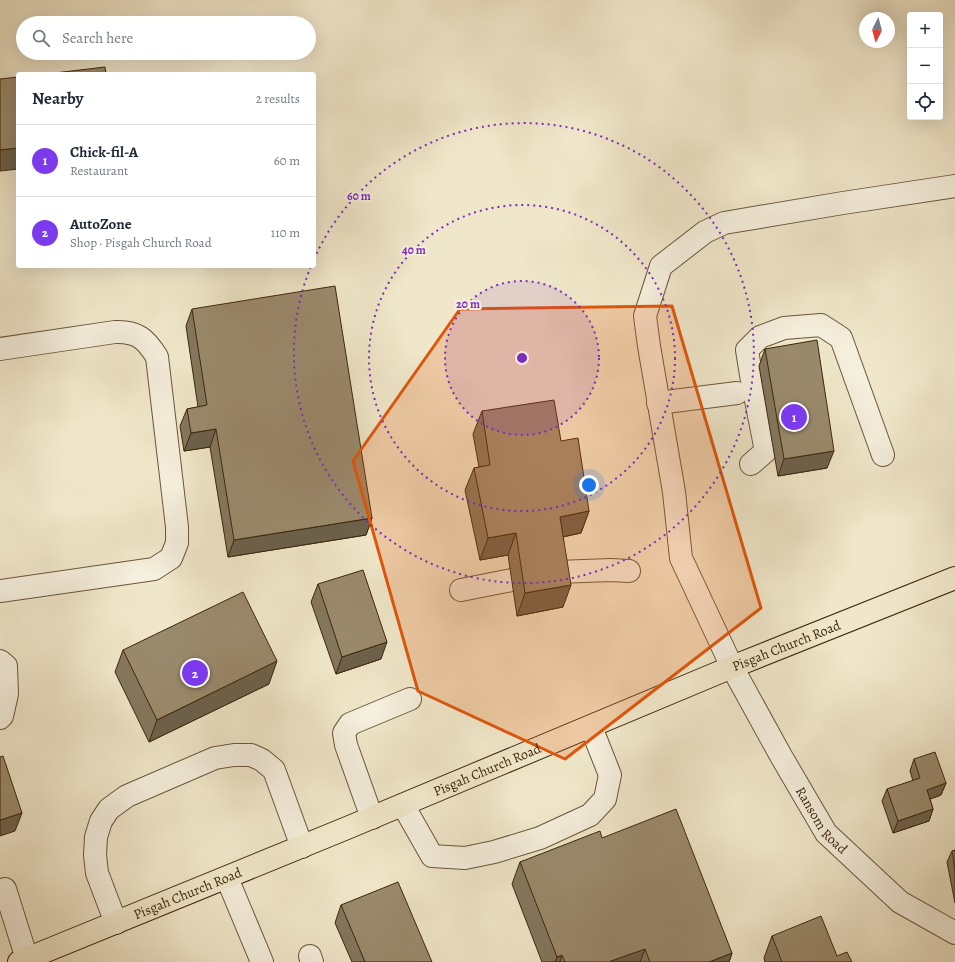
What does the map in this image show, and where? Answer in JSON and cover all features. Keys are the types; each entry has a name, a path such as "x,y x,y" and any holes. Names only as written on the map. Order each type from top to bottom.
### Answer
{"main road":[{"name":"Pisgah Church Road","path":"23,960 302,847 732,667 955,578"}],"street":[{"name":"Ransom Road","path":"955,186 843,202 724,222 705,232 661,266 645,316 658,403 674,492 681,558 732,667 826,834 900,902 955,933"},
{"path":"751,464 766,451 747,350 760,337 784,328 821,325 841,338 883,455"},
{"path":"0,349 115,332 138,335 150,346 157,357 177,527 177,543 171,558 154,569 0,591"},
{"path":"658,403 737,393"},
{"path":"557,572 611,570 629,571"},
{"path":"461,590 512,580"},
{"path":"0,660 6,666 7,694 2,716 0,718"},
{"path":"372,818 346,744 344,733 350,724 410,699"},
{"path":"403,805 432,856 465,858 494,852 540,838 590,815 605,799 610,775 591,727"},
{"path":"116,923 97,873 95,855 96,837 108,808 127,796 215,758 234,754 251,755 262,760 274,770 302,847"},
{"path":"226,878 262,962"},
{"path":"0,891 5,889 23,960"}],"highlighted area":[{"path":"672,306 761,608 565,759 418,691 353,461 460,309"}],"building":[{"path":"105,67 106,72 63,72"},
{"path":"16,77 16,148 0,150 0,79"},
{"path":"335,286 372,518 234,540 216,429 191,433 187,409 207,405 192,309"},
{"path":"817,340 834,451 784,459 765,349"},
{"path":"554,400 561,441 578,438 589,511 560,517 571,585 525,593 516,533 488,538 474,468 490,465 482,411"},
{"path":"363,570 387,642 342,657 318,584"},
{"path":"243,592 277,661 157,720 123,650"},
{"path":"935,752 946,783 927,790 933,809 898,821 887,789 920,778 914,759"},
{"path":"3,756 22,813 0,820 0,757"},
{"path":"676,809 732,953 709,962 650,962 645,949 611,962 565,962 562,955 557,957 520,862 600,831 602,838"},
{"path":"955,850 955,870 952,851"},
{"path":"398,882 432,962 365,962 341,905"},
{"path":"821,916 837,956 847,952 852,962 782,962 772,936"}],"place":[{"name":"Chick-fil-A","path":"794,417"},
{"name":"AutoZone","path":"195,673"}]}
